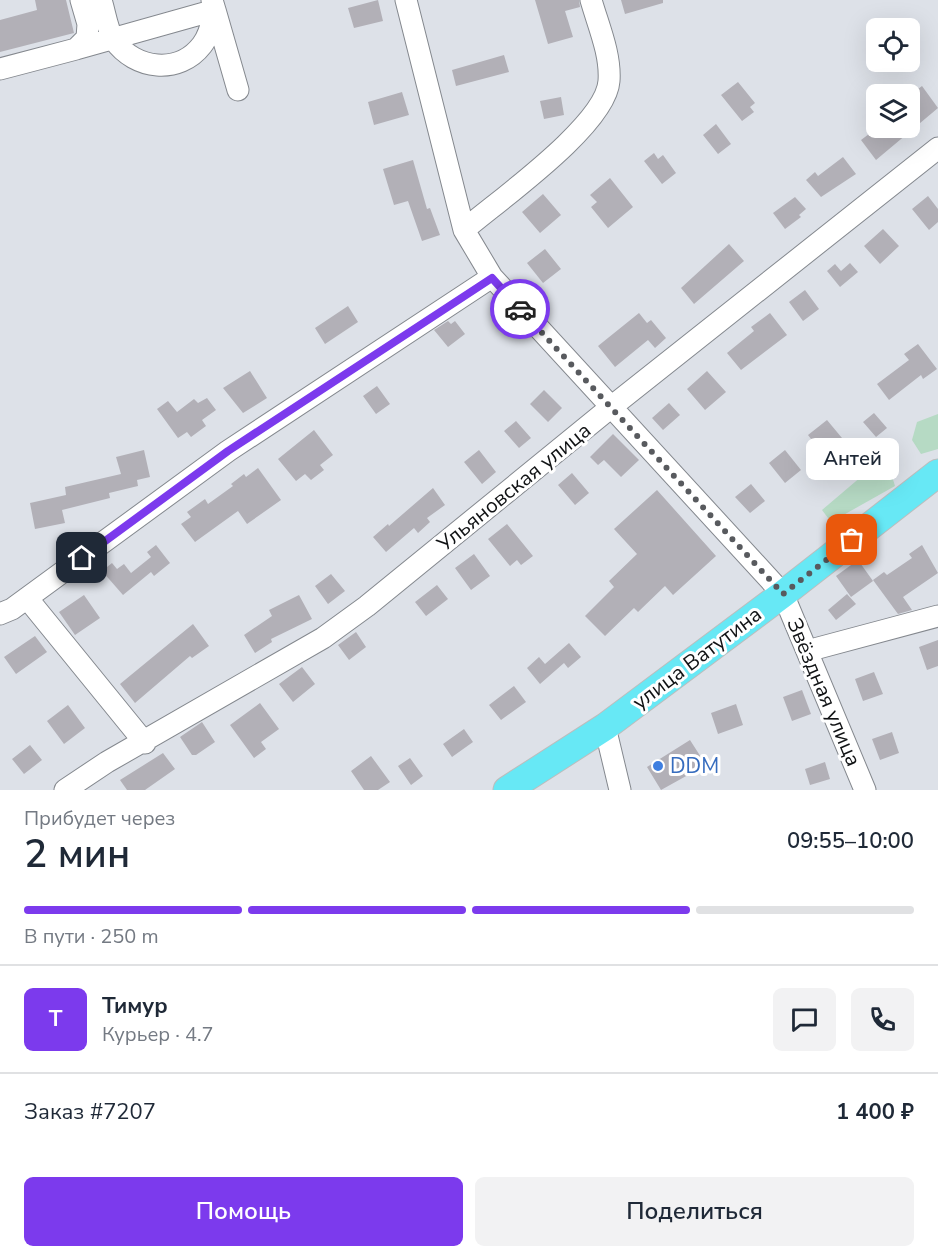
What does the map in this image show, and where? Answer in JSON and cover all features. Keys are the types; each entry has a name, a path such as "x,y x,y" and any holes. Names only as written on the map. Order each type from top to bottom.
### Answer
{"main road":[{"name":"улица Ватутина","path":"507,790 605,727 783,594 938,473"}],"street":[{"path":"76,49 87,38 88,24 81,0"},
{"path":"101,0 112,39 126,53 141,62 158,66 175,64 191,56 203,44 214,5"},
{"path":"406,0 464,230 492,278 783,594"},
{"path":"464,230 565,145 596,112 607,93 608,65 591,0"},
{"path":"0,69 112,39 214,5"},
{"path":"214,5 238,90"},
{"name":"Ульяновская улица","path":"65,790 106,762 145,743 332,632 938,148"},
{"path":"0,614 27,598 228,451 492,278"},
{"name":"Звёздная улица","path":"783,594 865,790"},
{"path":"27,598 145,743"},
{"path":"807,651 938,616"},
{"path":"605,727 620,790"}],"green space":[{"path":"938,414 938,449 921,454 912,440 917,422"},
{"path":"887,460 895,486 831,522 822,510 862,476 870,464"}],"building":[{"path":"35,0 66,0 74,33 0,52 0,20 37,10"},
{"path":"378,0 383,21 354,28 348,8"},
{"path":"535,0 579,0 580,7 565,11 573,37 548,44"},
{"path":"621,0 663,0 663,3 625,14"},
{"path":"504,55 509,72 456,86 452,70"},
{"path":"738,82 755,103 750,107 754,112 742,121 721,95"},
{"path":"922,86 938,108 920,123 920,88"},
{"path":"402,92 409,115 374,125 368,102"},
{"path":"561,97 564,115 544,119 540,101"},
{"path":"716,124 731,144 718,154 703,135"},
{"path":"866,136 902,138 876,160 861,140"},
{"path":"654,153 658,159 663,155 676,173 662,184 644,161"},
{"path":"843,157 856,174 821,197 806,180 815,172 818,176"},
{"path":"413,160 427,209 430,208 440,235 422,241 408,201 394,205 383,169"},
{"path":"610,178 633,207 608,228 591,207 597,202 590,195"},
{"path":"543,194 561,215 540,233 522,212"},
{"path":"928,196 938,209 938,222 929,230 912,209"},
{"path":"795,197 806,209 799,215 801,217 785,229 773,213"},
{"path":"883,229 899,246 880,264 864,246"},
{"path":"729,244 744,261 694,304 681,288"},
{"path":"545,249 561,269 543,283 527,263"},
{"path":"850,263 858,272 840,287 827,271 835,264 841,271"},
{"path":"805,290 819,309 803,321 789,302"},
{"path":"348,306 358,322 325,344 315,328"},
{"path":"639,313 647,323 651,320 666,338 655,348 648,340 615,367 598,346"},
{"path":"770,313 787,335 741,370 727,353 754,331 751,327"},
{"path":"448,321 451,324 455,321 465,334 448,347 434,330"},
{"path":"918,344 937,369 923,379 921,375 889,400 877,384 909,360 904,354"},
{"path":"250,371 267,398 243,413 223,388"},
{"path":"707,371 726,392 705,410 687,389"},
{"path":"377,386 390,404 376,414 363,396"},
{"path":"544,390 562,408 548,422 530,404"},
{"path":"207,398 216,410 202,420 206,426 191,437 187,432 178,438 157,409 168,401 177,412 194,399 198,403"},
{"path":"669,403 680,415 663,430 652,418"},
{"path":"874,413 887,428 876,437 863,422"},
{"path":"827,420 842,438 822,453 808,435"},
{"path":"516,421 531,438 519,448 504,431"},
{"path":"314,430 333,455 320,465 324,470 311,480 305,474 296,481 278,459"},
{"path":"613,434 639,460 621,477 604,460 598,465 590,457"},
{"path":"144,450 150,477 137,480 138,486 109,493 110,498 62,510 65,523 35,529 30,503 66,495 65,487 121,474 116,457"},
{"path":"479,450 496,472 482,484 464,462"},
{"path":"785,450 801,470 785,483 769,463"},
{"path":"258,468 281,500 247,524 238,511 195,542 181,524 191,517 187,512 205,499 208,504 233,486 231,484 244,474 246,477"},
{"path":"572,473 589,493 575,505 558,485"},
{"path":"751,484 765,501 750,513 735,497"},
{"path":"433,488 445,505 427,518 430,522 418,533 414,528 386,552 373,537"},
{"path":"657,490 716,556 673,595 665,586 638,612 634,608 605,636 585,616 614,587 609,581 637,554 614,529"},
{"path":"507,524 533,556 521,565 517,560 510,566 488,539"},
{"path":"156,545 170,563 154,576 151,572 123,595 102,571 112,563 117,569 124,564 131,573 151,557 147,552"},
{"path":"922,545 938,573 903,597 912,610 898,614 873,580 884,572 887,575 912,558 909,554"},
{"path":"474,554 490,576 471,590 455,568"},
{"path":"858,560 873,581 851,597 836,576"},
{"path":"331,574 345,591 328,604 315,586"},
{"path":"437,585 448,599 426,616 415,602"},
{"path":"847,594 856,604 836,620 828,610"},
{"path":"84,595 100,618 75,635 59,612"},
{"path":"299,595 312,619 271,639 272,642 255,653 244,635 272,616 269,610"},
{"path":"193,624 209,646 192,658 190,656 135,703 120,684"},
{"path":"356,632 366,647 349,660 338,645"},
{"path":"35,636 47,652 16,674 4,657"},
{"path":"938,640 938,666 927,670 919,647"},
{"path":"569,643 581,657 568,668 564,663 540,684 527,668 539,657 545,664"},
{"path":"302,667 315,684 293,702 279,684"},
{"path":"874,672 883,694 863,701 855,679"},
{"path":"514,686 526,702 501,720 489,705"},
{"path":"802,690 811,714 792,721 783,697"},
{"path":"260,703 279,729 261,742 266,749 254,758 230,725"},
{"path":"736,704 743,725 718,734 711,713"},
{"path":"68,705 85,728 64,744 47,721"},
{"path":"202,722 215,742 196,755 192,755 180,737"},
{"path":"464,729 473,742 452,757 443,744"},
{"path":"892,732 899,753 880,760 872,739"},
{"path":"690,740 706,765 661,790 647,767"},
{"path":"30,745 42,760 24,774 12,759"},
{"path":"163,753 175,769 145,790 127,790 120,780"},
{"path":"371,756 390,782 378,790 364,790 351,771"},
{"path":"410,758 423,776 411,785 398,766"},
{"path":"825,762 830,779 810,785 805,769"}],"way so far":[{"path":"520,309 783,594 852,540"}],"place":[{"name":"Антей","path":"852,540"},
{"name":"DDM","path":"658,766"}],"route":[{"path":"82,558 228,451 492,278 520,309"}]}
